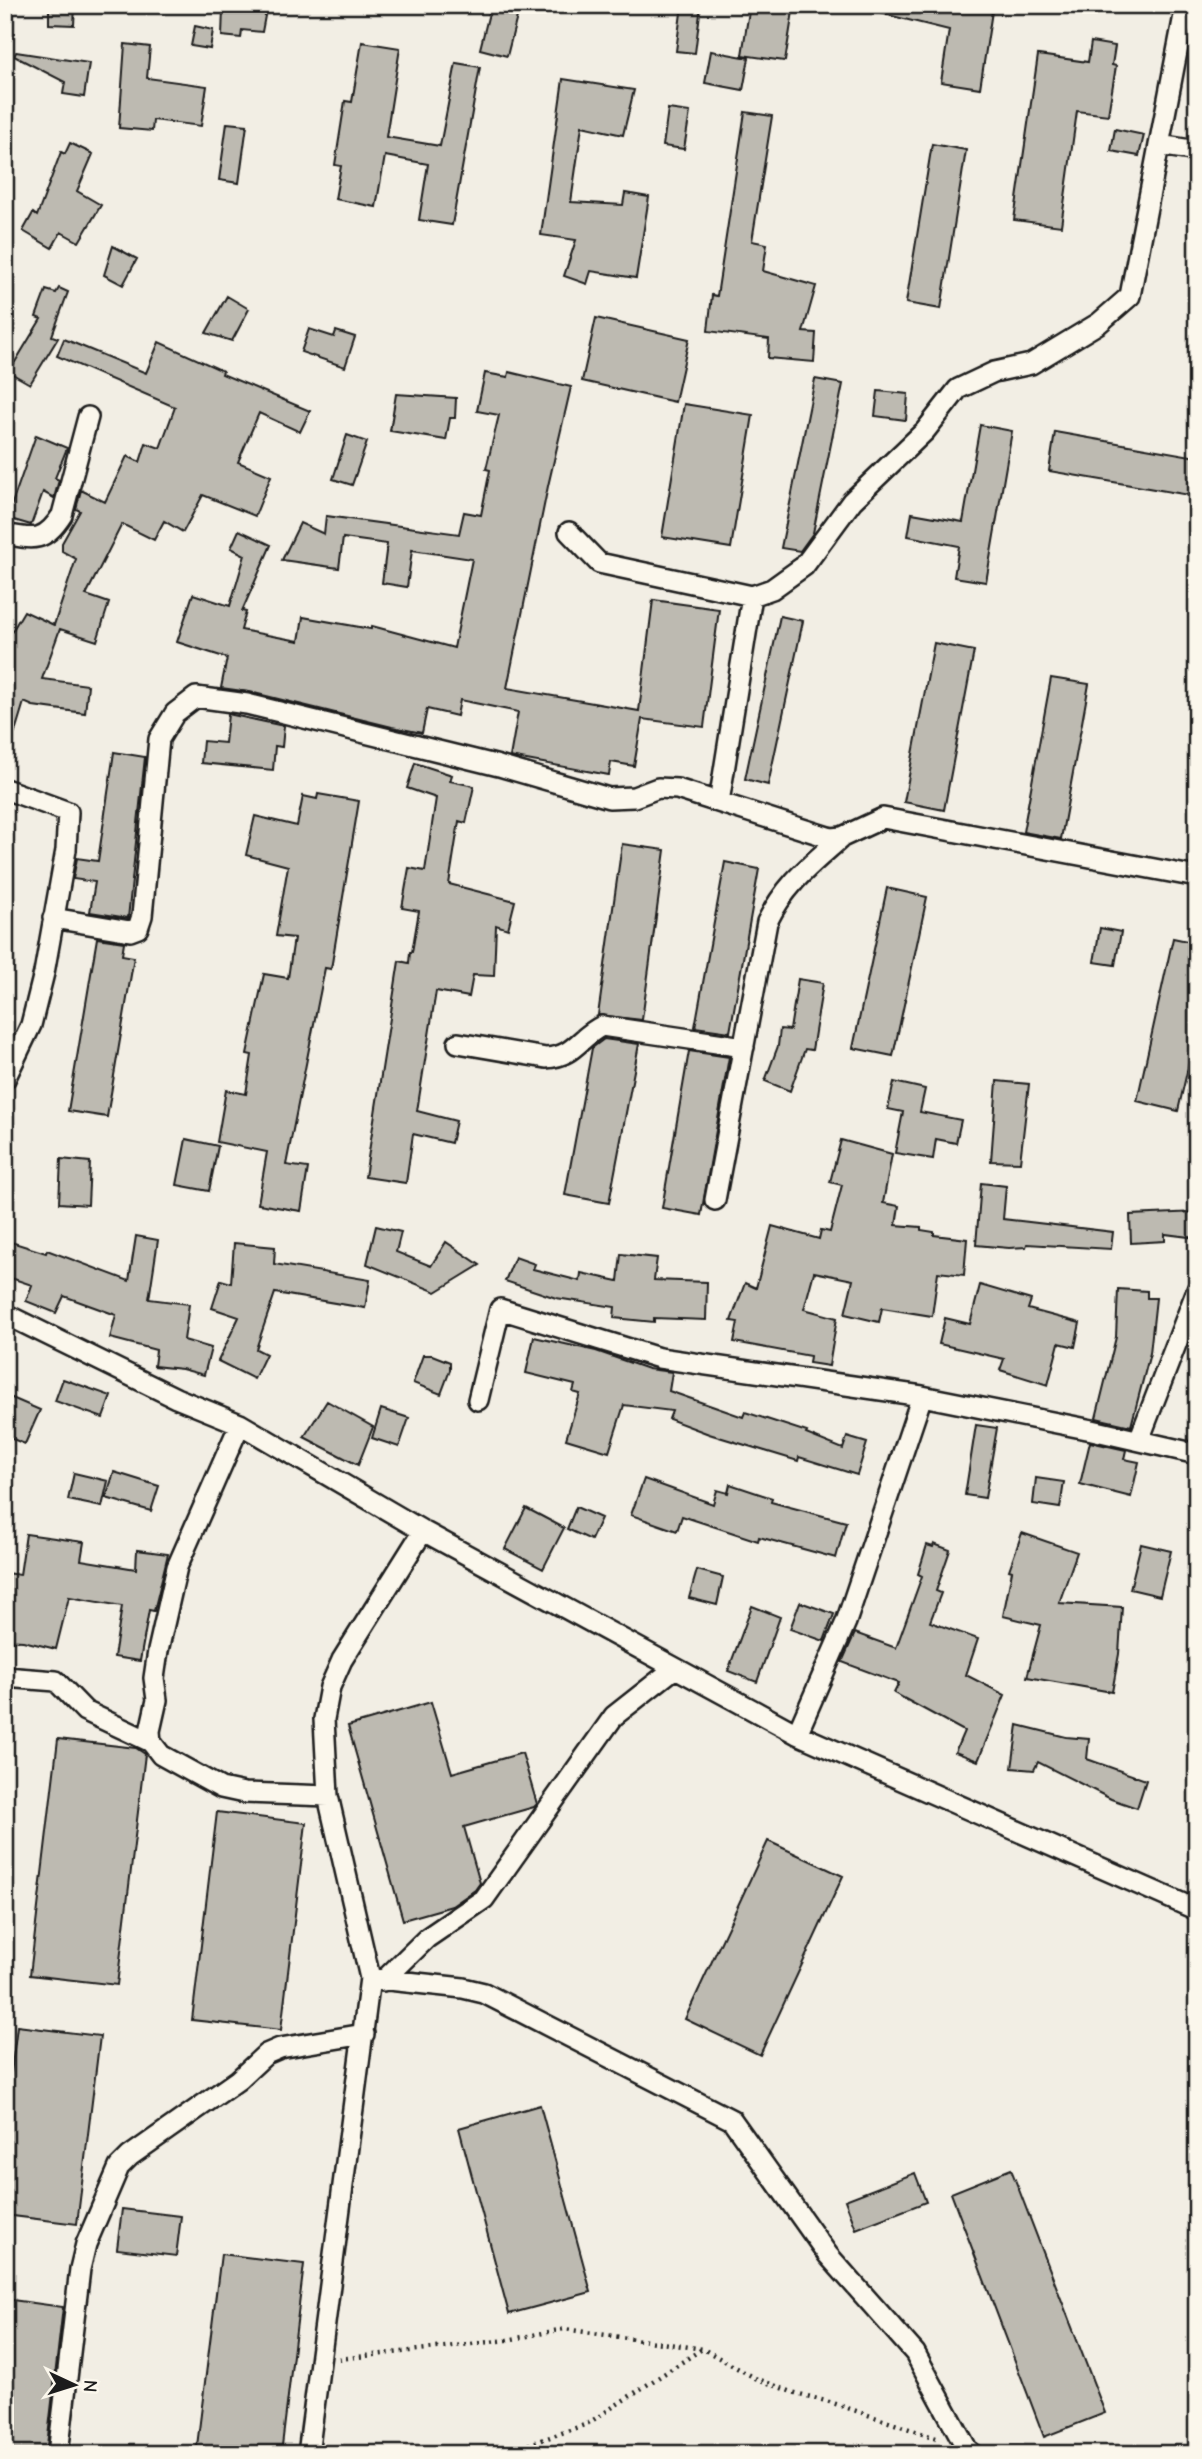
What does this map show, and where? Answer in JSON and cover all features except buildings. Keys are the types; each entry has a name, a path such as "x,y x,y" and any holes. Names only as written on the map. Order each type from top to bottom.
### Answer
{"street":[{"path":"569,532 599,563 752,596 772,589 804,566 852,500 925,431 958,389 994,372 1031,364 1099,323 1130,296 1186,5"},
{"path":"1159,145 1197,151"},
{"path":"5,534 27,538 41,537 53,529 61,515 88,417"},
{"path":"719,802 752,596"},
{"path":"53,918 130,931 138,928 142,916 159,739 175,713 196,697 247,704 499,766 609,798 634,797 658,788 677,789 831,838 842,837"},
{"path":"5,789 68,812 66,850 44,973 31,1025 5,1079"},
{"path":"715,1200 767,922 790,884 842,837 883,818 1197,877"},
{"path":"458,1043 560,1058 572,1051 591,1031 602,1026 744,1047"},
{"path":"1139,1440 1197,1290"},
{"path":"478,1400 499,1309 659,1358 922,1396 1197,1454"},
{"path":"5,1314 176,1398 240,1424 423,1531 797,1734 1197,1910"},
{"path":"797,1734 846,1622 922,1396"},
{"path":"151,1742 150,1731 157,1700 155,1678 158,1651 177,1567 240,1424"},
{"path":"308,2454 364,2034 377,1980 328,1796 324,1719 330,1687 342,1660 423,1531"},
{"path":"377,1980 427,1938 484,1899 614,1716 675,1668"},
{"path":"5,1677 56,1681 85,1711 151,1742 161,1755 221,1788 244,1793 328,1796"},
{"path":"377,1980 463,1988 484,1993 732,2120 828,2255 915,2353 970,2451"},
{"path":"58,2454 80,2269 86,2244 119,2167 130,2155 179,2119 238,2080 266,2054 280,2048 364,2034"}],"path":[{"path":"320,2362 507,2340 564,2329 703,2349 755,2378 970,2451"},
{"path":"502,2454 587,2424 703,2349"}]}
